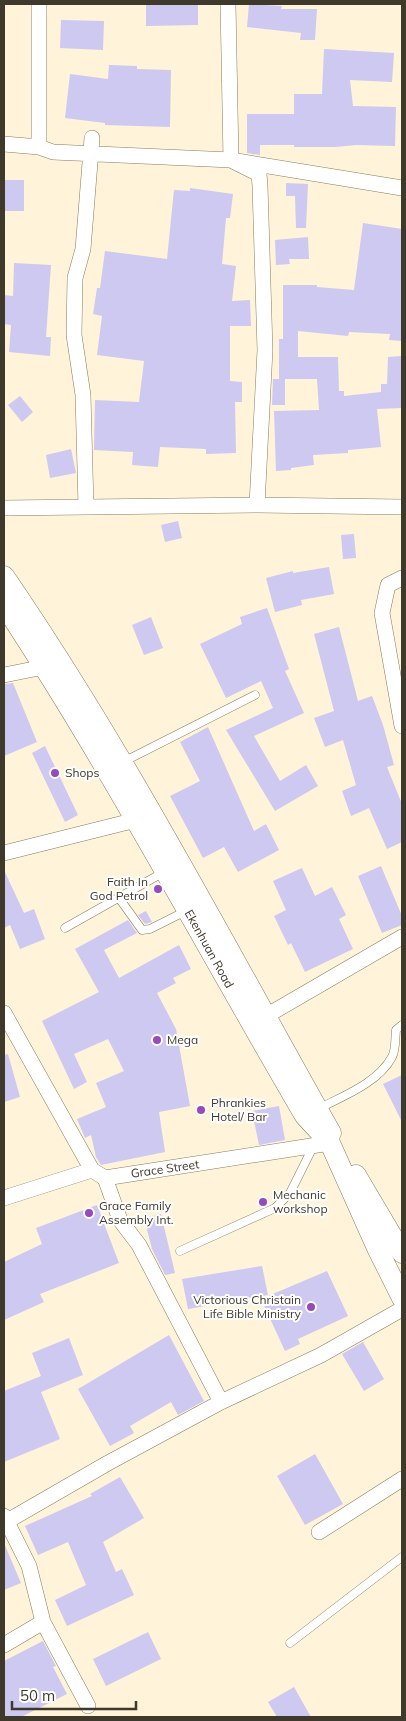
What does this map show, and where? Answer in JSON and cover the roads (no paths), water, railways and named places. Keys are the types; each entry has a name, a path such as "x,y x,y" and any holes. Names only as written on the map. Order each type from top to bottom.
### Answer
{"main road":[{"name":"Ekenhuan Road","path":"4,576 60,658 123,762 318,1109 400,1242"},
{"name":"Ekenhuan Road","path":"4,606 44,667 166,871 322,1145 402,1298"}],"street":[{"path":"39,4 39,147"},
{"path":"228,4 231,160"},
{"path":"86,507 83,395 74,325 75,278 83,249 92,138"},
{"path":"4,144 39,147 53,152 231,160 402,188"},
{"path":"231,160 259,174 260,186 265,350 257,505"},
{"path":"4,508 257,505 402,507"},
{"path":"402,578 388,585 382,612 402,726"},
{"path":"4,674 44,667"},
{"path":"4,853 136,820"},
{"path":"266,1016 402,937"},
{"path":"4,1013 92,1170 105,1178 120,1220 139,1245 221,1402"},
{"name":"Grace Street","path":"105,1178 322,1145"},
{"path":"4,1198 92,1170"},
{"path":"88,1706 44,1622 30,1566 5,1520 221,1402 321,1356 402,1309"},
{"path":"319,1532 402,1479"},
{"path":"4,1645 44,1622"}],"lane":[{"path":"123,762 255,695"},
{"path":"65,928 166,871"},
{"path":"119,898 142,930 150,929 187,910"},
{"path":"318,1109 371,1081 378,1074 392,1057 396,1030 402,1025"},
{"path":"180,1251 275,1208 290,1193 322,1145"},
{"path":"290,1643 402,1557"}],"place":[{"name":"Shops","path":"55,773"},
{"name":"Faith In God Petrol","path":"158,889"},
{"name":"Mega","path":"157,1040"},
{"name":"Phrankies Hotel/ Bar","path":"201,1110"},
{"name":"Mechanic workshop","path":"263,1202"},
{"name":"Grace Family Assembly Int.","path":"89,1213"},
{"name":"Victorious Christain Life Bible Ministry","path":"311,1307"}]}
